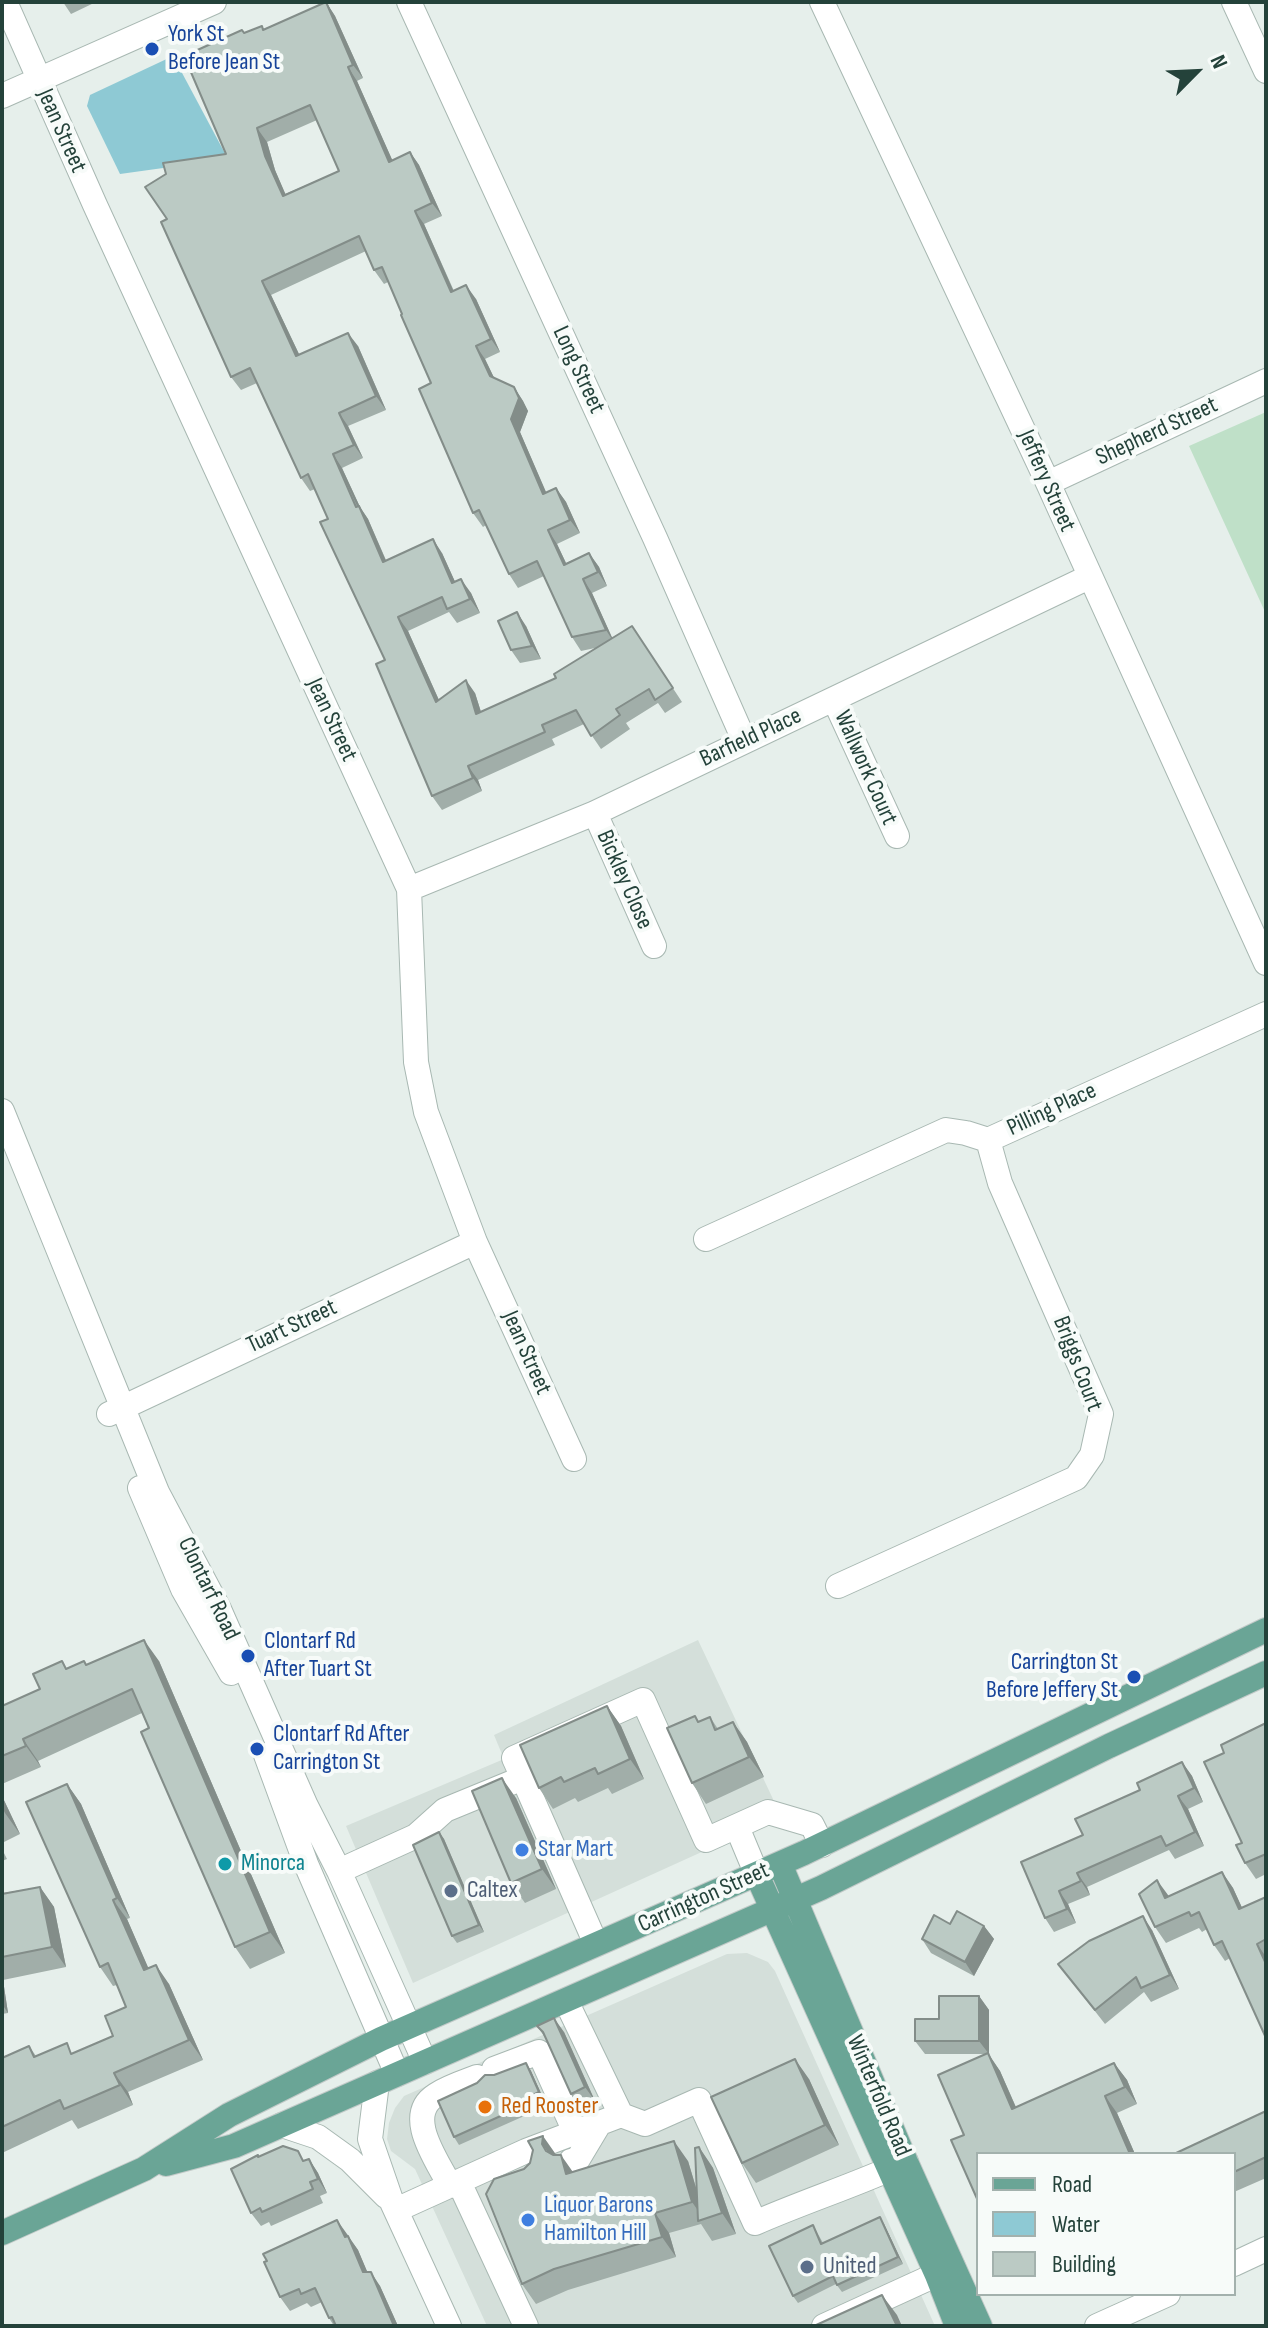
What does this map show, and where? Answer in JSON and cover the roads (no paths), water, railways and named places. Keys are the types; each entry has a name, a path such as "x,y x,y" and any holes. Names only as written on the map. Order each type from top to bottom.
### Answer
{"main road":[{"name":"Carrington Street","path":"2,2233 144,2169 229,2115 381,2039 822,1845 1266,1630"},
{"name":"Carrington Street","path":"144,2169 234,2146 772,1911 1266,1673"},
{"name":"Winterfold Road","path":"780,1864 797,1899 897,2166"},
{"name":"Winterfold Road","path":"757,1875 945,2271 980,2326"},
{"name":"Winterfold Road","path":"945,2271 957,2326"}],"street":[{"name":"Jean Street","path":"5,2 409,889 419,1087 426,1112 475,1242 574,1459"},
{"path":"2,96 214,2"},
{"name":"Long Street","path":"409,2 655,538 744,740"},
{"name":"Jeffery Street","path":"822,2 1048,483 1266,963"},
{"path":"1234,2 1266,71"},
{"name":"Shepherd Street","path":"1048,483 1266,381"},
{"name":"Barfield Place","path":"409,889 595,813 1089,577"},
{"name":"Wallwork Court","path":"834,699 897,836"},
{"name":"Bickley Close","path":"595,813 654,946"},
{"name":"Pilling Place","path":"706,1239 946,1130 988,1140 1266,1014"},
{"name":"Clontarf Road","path":"2,1111 63,1256 167,1555 243,1698 276,1778 300,1849 381,2039 387,2078"},
{"name":"Briggs Court","path":"838,1586 1076,1478 1092,1455 1101,1414 1000,1183 988,1140"},
{"name":"Clontarf Road","path":"2,1145 115,1411 219,1609 425,2062"},
{"name":"Tuart Street","path":"115,1411 475,1242"},
{"path":"596,1944 514,1758 643,1700 706,1840 768,1812 812,1825 822,1845"},
{"path":"339,1871 416,1836 445,1810 523,1778"},
{"path":"737,1827 757,1875"},
{"path":"566,2001 610,2119"},
{"path":"526,2326 454,2184 423,2131 423,2113 435,2095 539,2052 575,2132"},
{"path":"387,2078 370,2139 393,2205 449,2326"},
{"path":"393,2205 454,2184 610,2119 645,2124 699,2100 755,2223 897,2166"},
{"path":"571,2161 578,2159 610,2119"},
{"path":"282,2125 318,2137 350,2160 393,2205"},
{"path":"493,2166 519,2177 533,2173"},
{"path":"1236,2263 1266,2249"},
{"path":"824,2326 945,2271"},
{"path":"1097,2326 1164,2296"}],"water":[{"path":"173,56 228,159 120,174 87,106 90,95"}],"place":[{"name":"York St Before Jean St","path":"152,49"},
{"name":"Clontarf Rd After Tuart St","path":"248,1656"},
{"name":"Carrington St Before Jeffery St","path":"1134,1677"},
{"name":"Clontarf Rd After Carrington St","path":"257,1749"},
{"name":"Star Mart","path":"522,1850"},
{"name":"Minorca","path":"225,1864"},
{"name":"Caltex","path":"451,1891"},
{"name":"Red Rooster","path":"485,2107"},
{"name":"Liquor Barons Hamilton Hill","path":"528,2220"},
{"name":"United","path":"807,2267"}]}
